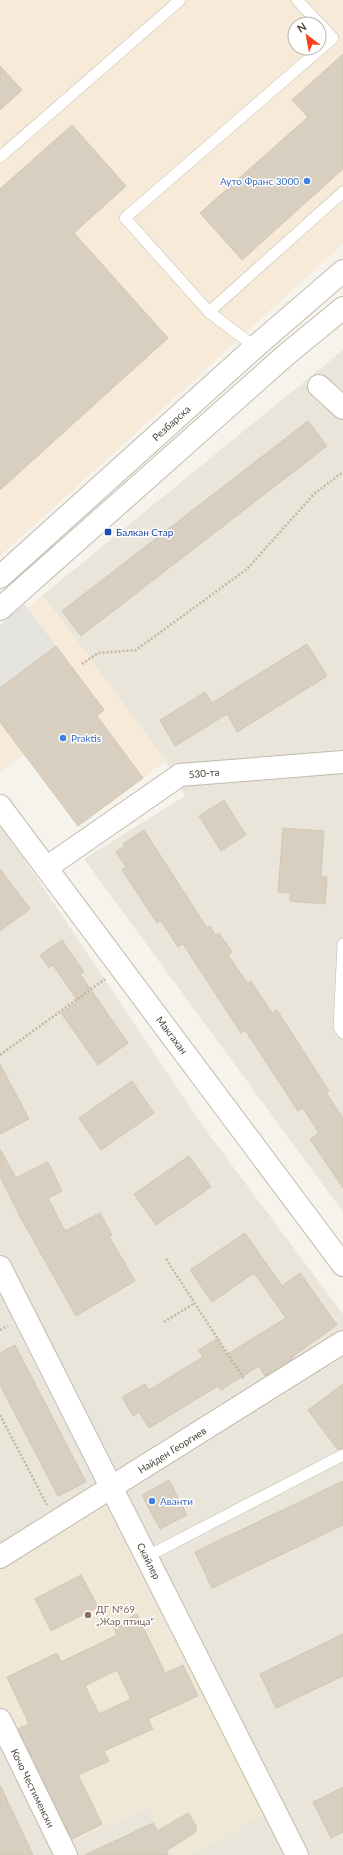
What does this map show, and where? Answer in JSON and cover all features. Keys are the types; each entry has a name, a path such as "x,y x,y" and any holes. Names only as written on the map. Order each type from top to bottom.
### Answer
{"street":[{"name":"Резбарска","path":"0,577 255,346 343,271"},
{"path":"0,609 287,354 343,308"},
{"path":"319,386 343,408"},
{"name":"530-та","path":"46,868 180,776 343,762"},
{"name":"Макгахан","path":"0,806 343,1265"},
{"name":"Скайлер","path":"0,1267 297,1855"},
{"name":"Найден Георгиев","path":"0,1558 343,1342"},
{"name":"Кочо Честименски","path":"0,1720 66,1855"}],"lane":[{"path":"255,346 209,312 125,218 333,38 297,0"},
{"path":"0,157 177,1"},
{"path":"209,312 343,192"},
{"path":"343,944 339,1027 343,1033"},
{"path":"146,1557 343,1455"}],"path":[{"path":"82,664 98,653 136,650 247,570 314,494 343,472"},
{"path":"0,1055 121,967"},
{"path":"166,1259 256,1397"},
{"path":"164,1322 195,1303"},
{"path":"0,1415 56,1522"}],"shaded area":[{"path":"0,0 343,0 343,244 0,556"},
{"path":"343,350 343,1212 84,859 185,796 166,761 43,595"},
{"name":"Praktis","path":"43,595 166,761 78,826 24,754 0,772 0,632"},
{"path":"24,604 56,646 0,688 0,625"},
{"path":"0,823 202,1125 343,1314 343,1855 0,1855"},
{"name":"ДГ №69 „Жар птица“","path":"111,1488 274,1810 188,1855 172,1855 149,1807 62,1847 0,1720 0,1557"}],"building":[{"path":"343,54 343,169 242,260 200,213 308,117 292,100"},
{"path":"0,66 22,90 0,110"},
{"path":"72,125 126,186 74,233 168,338 0,490 0,189"},
{"path":"308,421 327,446 81,636 62,611"},
{"path":"307,644 327,676 237,732 227,714 175,746 160,720 205,692 212,703"},
{"name":"Praktis","path":"56,646 104,710 97,716 143,778 78,826 0,722 0,688"},
{"path":"224,800 246,835 221,851 199,816"},
{"path":"283,828 324,831 321,876 327,877 325,904 290,901 290,893 278,892"},
{"path":"144,830 207,928 210,926 215,935 219,933 232,952 228,955 248,984 251,981 272,1013 277,1010 329,1091 326,1093 343,1118 343,1188 310,1139 319,1133 303,1108 298,1111 245,1030 241,1033 183,944 178,947 161,921 157,923 122,870 126,867 116,852 125,846 123,844"},
{"path":"0,869 30,909 0,931"},
{"path":"62,940 84,972 80,974 128,1043 98,1065 61,1013 78,1001 53,965 49,968 40,955"},
{"path":"0,1064 29,1119 0,1134"},
{"path":"132,1081 154,1113 101,1150 79,1118"},
{"path":"0,1149 16,1178 48,1162 62,1191 48,1198 65,1231 100,1213 112,1235 109,1236 135,1281 76,1316 18,1213 0,1177"},
{"path":"189,1156 211,1187 156,1225 134,1194"},
{"path":"245,1233 282,1286 300,1273 337,1325 292,1357 293,1359 265,1376 259,1366 221,1390 218,1386 149,1428 139,1412 133,1416 122,1397 145,1384 149,1390 203,1357 198,1350 217,1339 226,1355 286,1318 254,1273 212,1302 190,1270"},
{"path":"15,1345 86,1482 58,1496 0,1385 0,1353"},
{"path":"343,1384 343,1448 338,1450 308,1410"},
{"path":"169,1480 187,1515 160,1529 142,1495"},
{"path":"343,1481 343,1525 212,1588 195,1552"},
{"path":"81,1575 98,1607 51,1631 35,1599"},
{"path":"137,1614 165,1673 183,1665 198,1696 148,1719 153,1729 104,1751 109,1761 78,1775 102,1824 72,1839 18,1729 29,1724 7,1677 57,1653 61,1662 117,1635 113,1626","holes":["117,1670 131,1699 99,1714 85,1686"]},
{"path":"343,1634 343,1676 276,1708 260,1674"},
{"path":"0,1785 33,1855 0,1855"},
{"path":"343,1787 343,1832 331,1838 313,1802"},
{"path":"188,1813 196,1826 196,1832 166,1851 168,1855 85,1855 153,1823 157,1831"}],"place":[{"name":"Ауто Франс 3000","path":"307,181"},
{"name":"Балкан Стар","path":"108,532"},
{"name":"Praktis","path":"63,738"},
{"name":"Аванти","path":"152,1501"},
{"name":"ДГ №69 „Жар птица“","path":"88,1615"}]}
